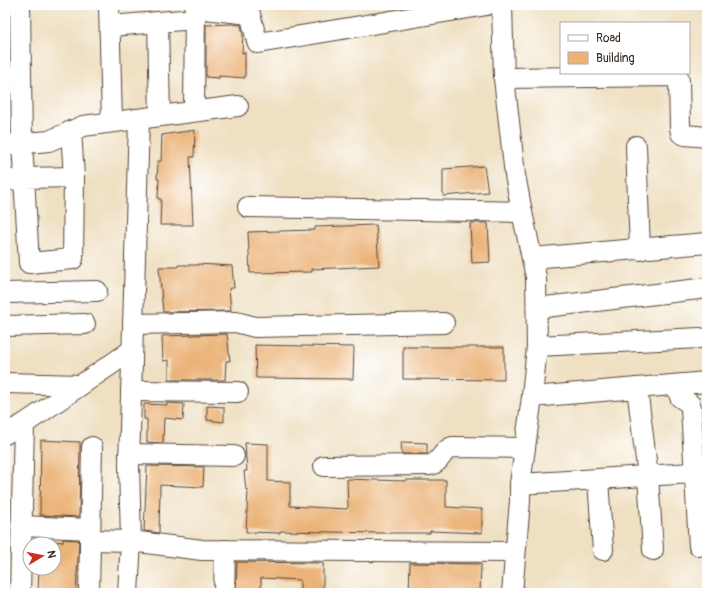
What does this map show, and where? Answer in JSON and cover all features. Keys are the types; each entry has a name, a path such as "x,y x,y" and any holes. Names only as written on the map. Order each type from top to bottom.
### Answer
{"street":[{"path":"20,5 14,144 15,180 29,263 73,259 74,176 71,131"},
{"path":"110,5 112,122"},
{"path":"110,26 158,22 195,11 250,14 258,42 487,5"},
{"path":"502,5 504,78 515,175 536,278 537,308 537,346 532,397 520,484 520,501 514,552 512,593"},
{"path":"194,111 195,11"},
{"path":"158,22 160,116"},
{"path":"504,78 676,76 680,81 681,133 685,135 707,136"},
{"path":"14,144 49,141 83,126 238,106"},
{"path":"128,593 131,541 129,454 138,119"},
{"path":"636,146 640,250"},
{"path":"15,180 74,176"},
{"path":"248,207 522,212"},
{"path":"532,258 640,250 707,243"},
{"path":"537,308 707,288"},
{"path":"5,293 97,291"},
{"path":"133,324 236,322 255,327 444,323"},
{"path":"5,326 85,324"},
{"path":"537,346 700,338"},
{"path":"5,434 24,424 132,350"},
{"path":"5,382 81,385"},
{"path":"532,397 707,382"},
{"path":"677,385 680,397 690,404 701,473 700,546"},
{"path":"637,388 648,476 653,550"},
{"path":"131,391 238,392"},
{"path":"20,593 24,424"},
{"path":"89,593 92,447"},
{"path":"324,466 430,465 436,463 448,448 452,447 525,448"},
{"path":"129,454 234,456"},
{"path":"520,484 701,473"},
{"path":"598,480 603,550"},
{"path":"21,526 202,550 514,552"},
{"path":"224,593 225,550"}],"building":[{"path":"206,25 241,25 243,34 242,53 245,52 245,78 219,76 219,78 206,77"},
{"path":"195,130 194,157 190,157 193,225 160,225 161,199 158,199 159,179 157,179 158,161 161,161 162,135"},
{"path":"484,166 488,192 443,196 443,169"},
{"path":"470,223 488,223 490,262 472,263"},
{"path":"376,225 379,266 312,269 312,272 250,273 248,232 315,230 315,227"},
{"path":"198,264 232,266 234,288 229,288 231,311 163,312 159,267 178,267 178,265"},
{"path":"227,334 230,361 226,361 225,380 169,380 169,360 163,361 162,336"},
{"path":"255,345 354,347 353,379 256,378"},
{"path":"403,347 504,347 504,380 403,379"},
{"path":"167,403 184,404 183,420 164,418 163,443 147,442 147,419 144,419 144,404 167,405"},
{"path":"207,406 224,407 224,422 207,420"},
{"path":"41,440 80,442 79,517 40,515"},
{"path":"401,442 427,443 427,454 402,454"},
{"path":"245,443 268,444 268,481 290,482 290,506 347,509 347,479 405,481 446,480 446,507 482,509 482,533 430,531 430,533 246,532 248,490 246,490 244,471 247,471"},
{"path":"147,466 204,467 203,487 160,485 159,533 144,531"},
{"path":"63,539 79,540 76,593 38,593 39,576 62,576"},
{"path":"237,562 323,563 323,593 300,593 300,580 261,578 261,593 236,593"},
{"path":"410,563 481,564 480,593 409,593"}]}
